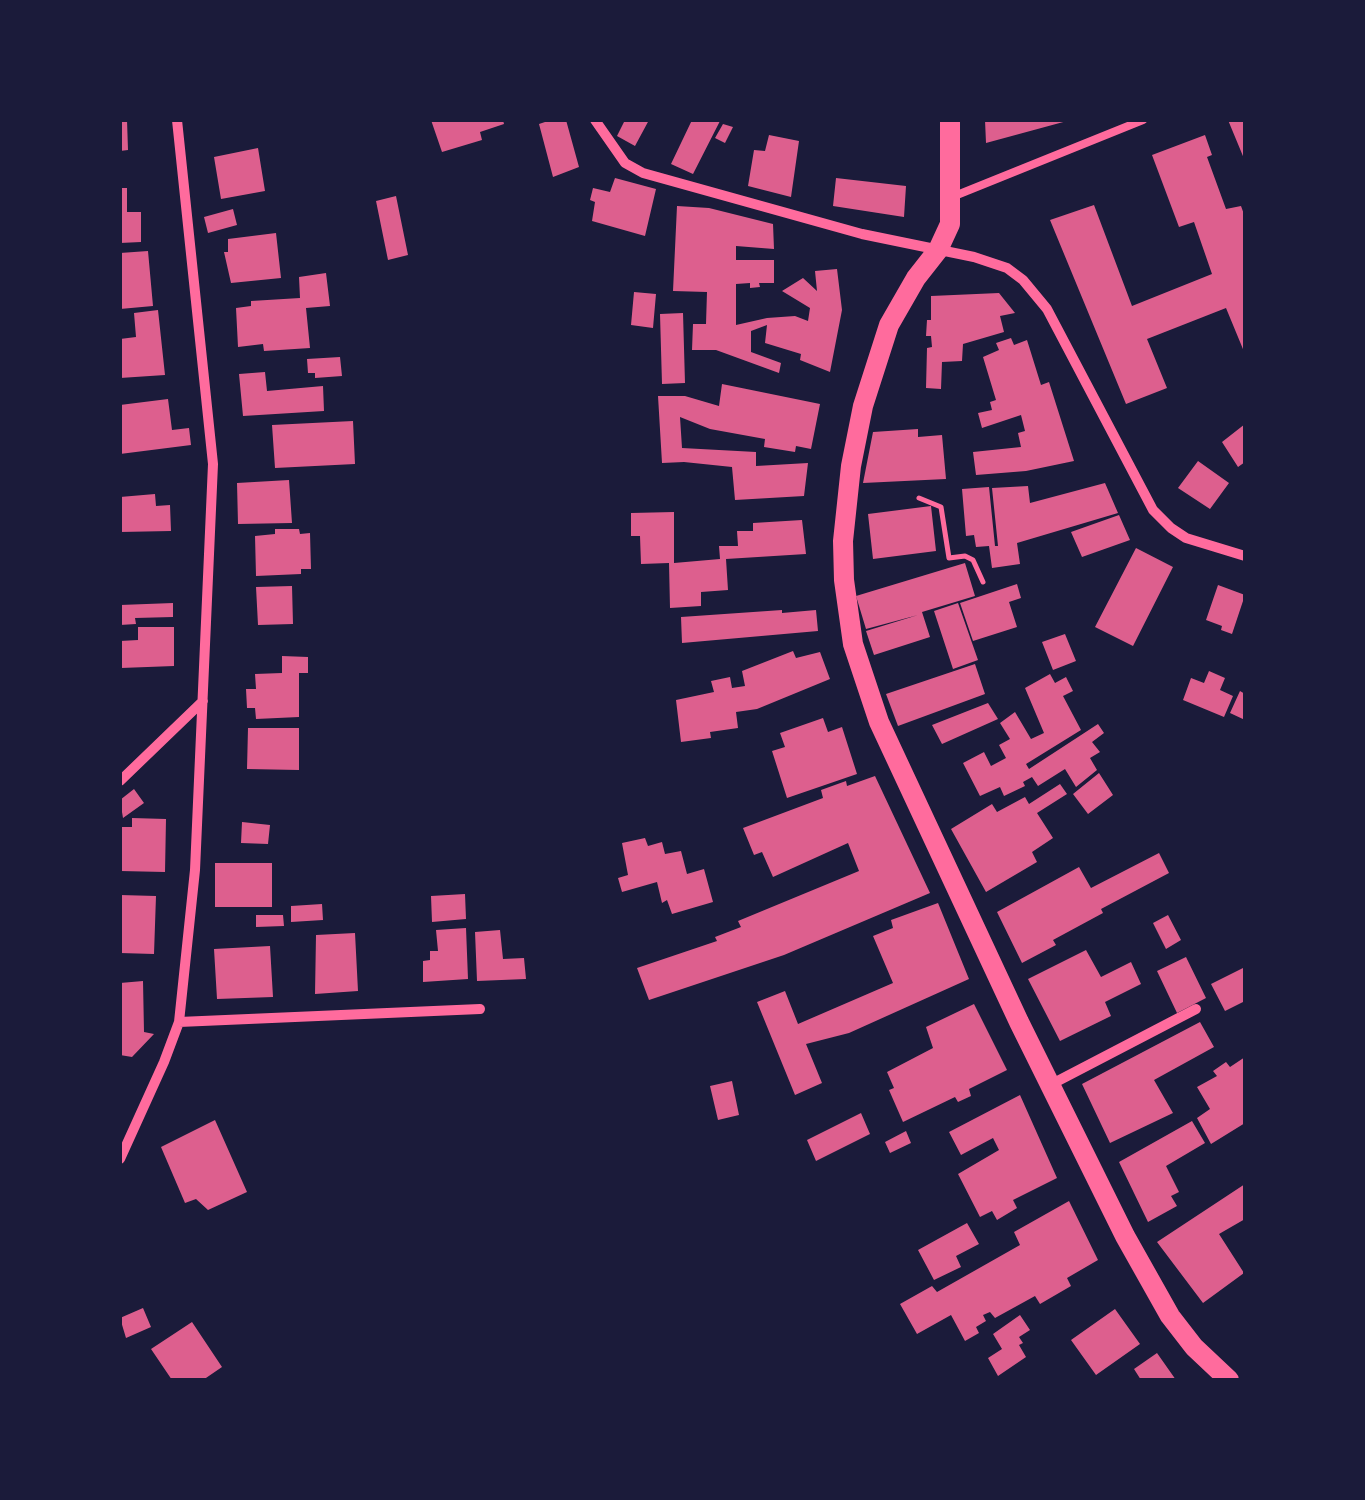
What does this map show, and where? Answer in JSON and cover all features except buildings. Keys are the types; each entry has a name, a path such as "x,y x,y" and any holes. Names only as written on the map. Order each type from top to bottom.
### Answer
{"main road":[{"path":"950,120 950,224 938,250 916,278 889,325 864,406 846,504 843,561 847,615 879,722 1125,1236 1170,1316 1194,1348 1229,1380"}],"street":[{"path":"120,1159 179,1022 196,870 213,464 177,120"},
{"path":"594,120 625,163 643,173 862,234 990,262 1024,280 1047,309 1153,510 1186,538 1245,556"},
{"path":"120,781 204,700"},
{"path":"179,1022 480,1009"},
{"path":"1050,1085 1196,1010"}],"lane":[{"path":"951,198 1143,120"}],"path":[{"path":"919,498 941,507 949,558 965,556 973,560 984,582"}]}
